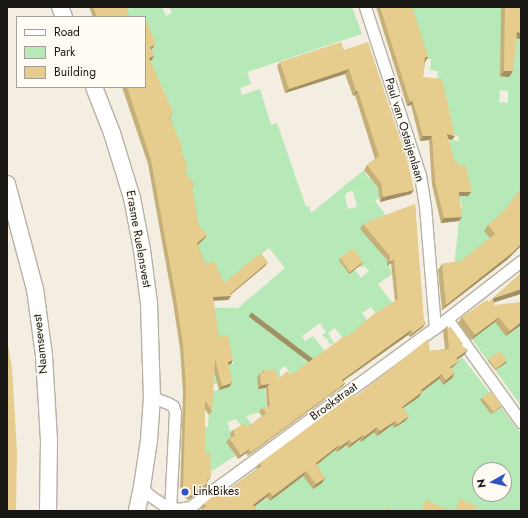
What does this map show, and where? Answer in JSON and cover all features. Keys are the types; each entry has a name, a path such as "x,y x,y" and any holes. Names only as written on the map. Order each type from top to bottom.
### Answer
{"main road":[{"name":"Erasme Ruelensvest","path":"94,88 112,133 130,191 142,250 149,303 152,396 149,440 137,511"},
{"name":"Naamsevest","path":"7,184 34,289 44,356 49,440 47,510"}],"street":[{"name":"Paul van Ostaijenlaan","path":"365,7 420,175 425,206 435,328"},
{"name":"Broekstraat","path":"170,510 190,507 435,328 521,261"},
{"path":"447,319 521,422"},
{"path":"142,487 159,503 170,510 175,412 173,406 152,396"}],"green space":[{"path":"122,7 162,7 166,16 172,13 169,7 352,7 362,34 247,72 251,84 240,88 242,95 260,89 271,125 277,123 306,207 309,206 311,213 364,170 368,178 370,177 374,180 379,187 379,198 375,201 385,214 386,221 394,220 395,228 387,229 387,238 376,247 385,258 387,257 387,266 389,265 392,274 378,284 397,309 390,315 387,312 384,314 382,312 377,315 371,307 362,313 368,321 360,328 368,340 360,346 352,335 345,341 335,328 328,333 335,345 333,347 339,353 330,360 326,355 318,360 321,363 312,369 308,365 301,370 306,377 297,383 285,366 280,370 280,377 284,384 279,387 283,404 286,407 283,410 280,405 276,408 273,373 264,374 264,377 257,377 258,389 265,389 267,410 246,416 252,425 245,431 236,419 227,422 230,431 235,430 236,438 227,442 235,456 212,471 208,465 207,457 202,456 202,428 208,427 209,411 202,411 202,402 204,402 203,394 229,387 228,382 208,385 208,381 215,380 213,368 234,363 234,358 212,361 210,356 201,358 200,356 227,350 225,339 216,342 212,314 198,316 196,307 238,308 285,268 269,248 212,295 207,297 203,274 212,268 211,265 202,268 196,252 195,247 204,238 197,230 194,232 192,228 191,223 194,219 191,205 188,206 186,193 191,188 189,186 182,190 180,188 181,184 178,180 182,177 181,174 185,172 178,157 177,151 179,149 167,121 170,120 168,117 170,116 160,94 165,91 163,88 155,91 149,78 152,77 152,74 147,62 151,59 147,51 152,49 146,31 146,16 125,16","holes":["353,191 357,207 348,209 345,196 347,192","352,250 362,268 365,266 369,271 361,278 344,255","320,323 326,332 322,335 328,340 329,345 331,343 333,345 329,348 331,352 327,354 313,336 305,341 302,336"]},
{"path":"408,7 521,7 501,10 501,47 511,38 521,39 521,189 491,239 454,267 459,221 458,209 462,208 460,196 468,196 443,143 452,140 459,141 458,136 451,135 437,82 438,71 430,70 431,59 421,59","holes":["500,90 508,91 508,103 499,102"]},
{"path":"521,314 521,406 495,370 506,363 488,361 472,339 495,322 500,328 510,334 518,327 513,320"},
{"path":"462,357 490,393 491,414 501,407 521,434 521,511 250,510 335,450 337,452 346,445 349,448 359,440 361,442 407,406 404,402 417,395 435,374 443,385 447,372 453,362"}],"building":[{"path":"93,7 126,7 129,16 97,16"},
{"path":"380,7 412,7 428,57 425,57 423,77 442,79 455,136 447,134 455,163 459,162 459,165 466,165 468,180 470,180 471,192 459,192 462,217 444,218 435,181 432,136 423,136 413,101 410,102"},
{"path":"505,7 521,7 521,33 517,32 513,71 504,71"},
{"path":"146,22 155,42 155,45 150,47 154,56 149,58 173,112 171,113 172,116 169,117 182,146 180,147 188,168 184,171 194,184 192,186 198,224 207,235 197,243 205,264 214,261 224,283 261,253 268,262 230,294 231,296 213,297 219,337 228,335 233,360 228,362 232,383 222,386 215,359 212,411 205,400 205,454 210,452 211,477 206,480 208,483 191,496 183,490 186,388 183,344 151,160 127,88 146,88"},
{"path":"341,42 344,50 368,42 408,163 414,190 383,197 381,183 367,165 379,156 358,91 356,91 349,69 289,89 280,62"},
{"path":"521,188 521,244 512,253 446,305 442,264 461,261 495,234 488,225 505,210"},
{"path":"415,204 424,320 426,323 413,333 411,330 342,380 345,383 251,452 249,449 241,455 229,438 235,436 233,430 245,423 248,427 266,413 262,408 270,406 268,386 270,384 261,385 260,373 264,373 264,370 276,369 277,379 288,371 291,375 346,335 347,337 374,314 398,299 394,259 390,262 390,254 389,255 363,224"},
{"path":"350,250 355,250 363,262 350,272 340,258"},
{"path":"521,273 521,289 494,298"},
{"path":"493,299 494,305 521,302 521,322 510,331 499,317 475,335 462,317 487,300 489,302"},
{"path":"447,326 448,328 451,327 463,344 461,345 468,350 456,358 459,361 450,367 455,373 446,380 442,374 402,407 409,416 398,424 395,421 380,431 377,427 364,437 363,435 352,443 349,440 340,447 339,445 316,463 325,478 316,484 306,471 273,496 270,492 253,505 256,509 253,511 200,511 207,506 203,504 217,493 220,496 262,466 260,463 353,394 355,397 428,339 430,351 449,349"},
{"path":"7,339 12,368 17,452 16,511 7,511"},
{"path":"500,351 507,361 495,369 489,359"},
{"path":"491,391 502,405 493,412 482,398"},
{"path":"460,499 477,506 474,511 455,511"},
{"path":"426,500 451,511 421,511"},
{"path":"387,507 396,511 385,511"}],"place":[{"name":"LinkBikes","path":"185,492"}]}
